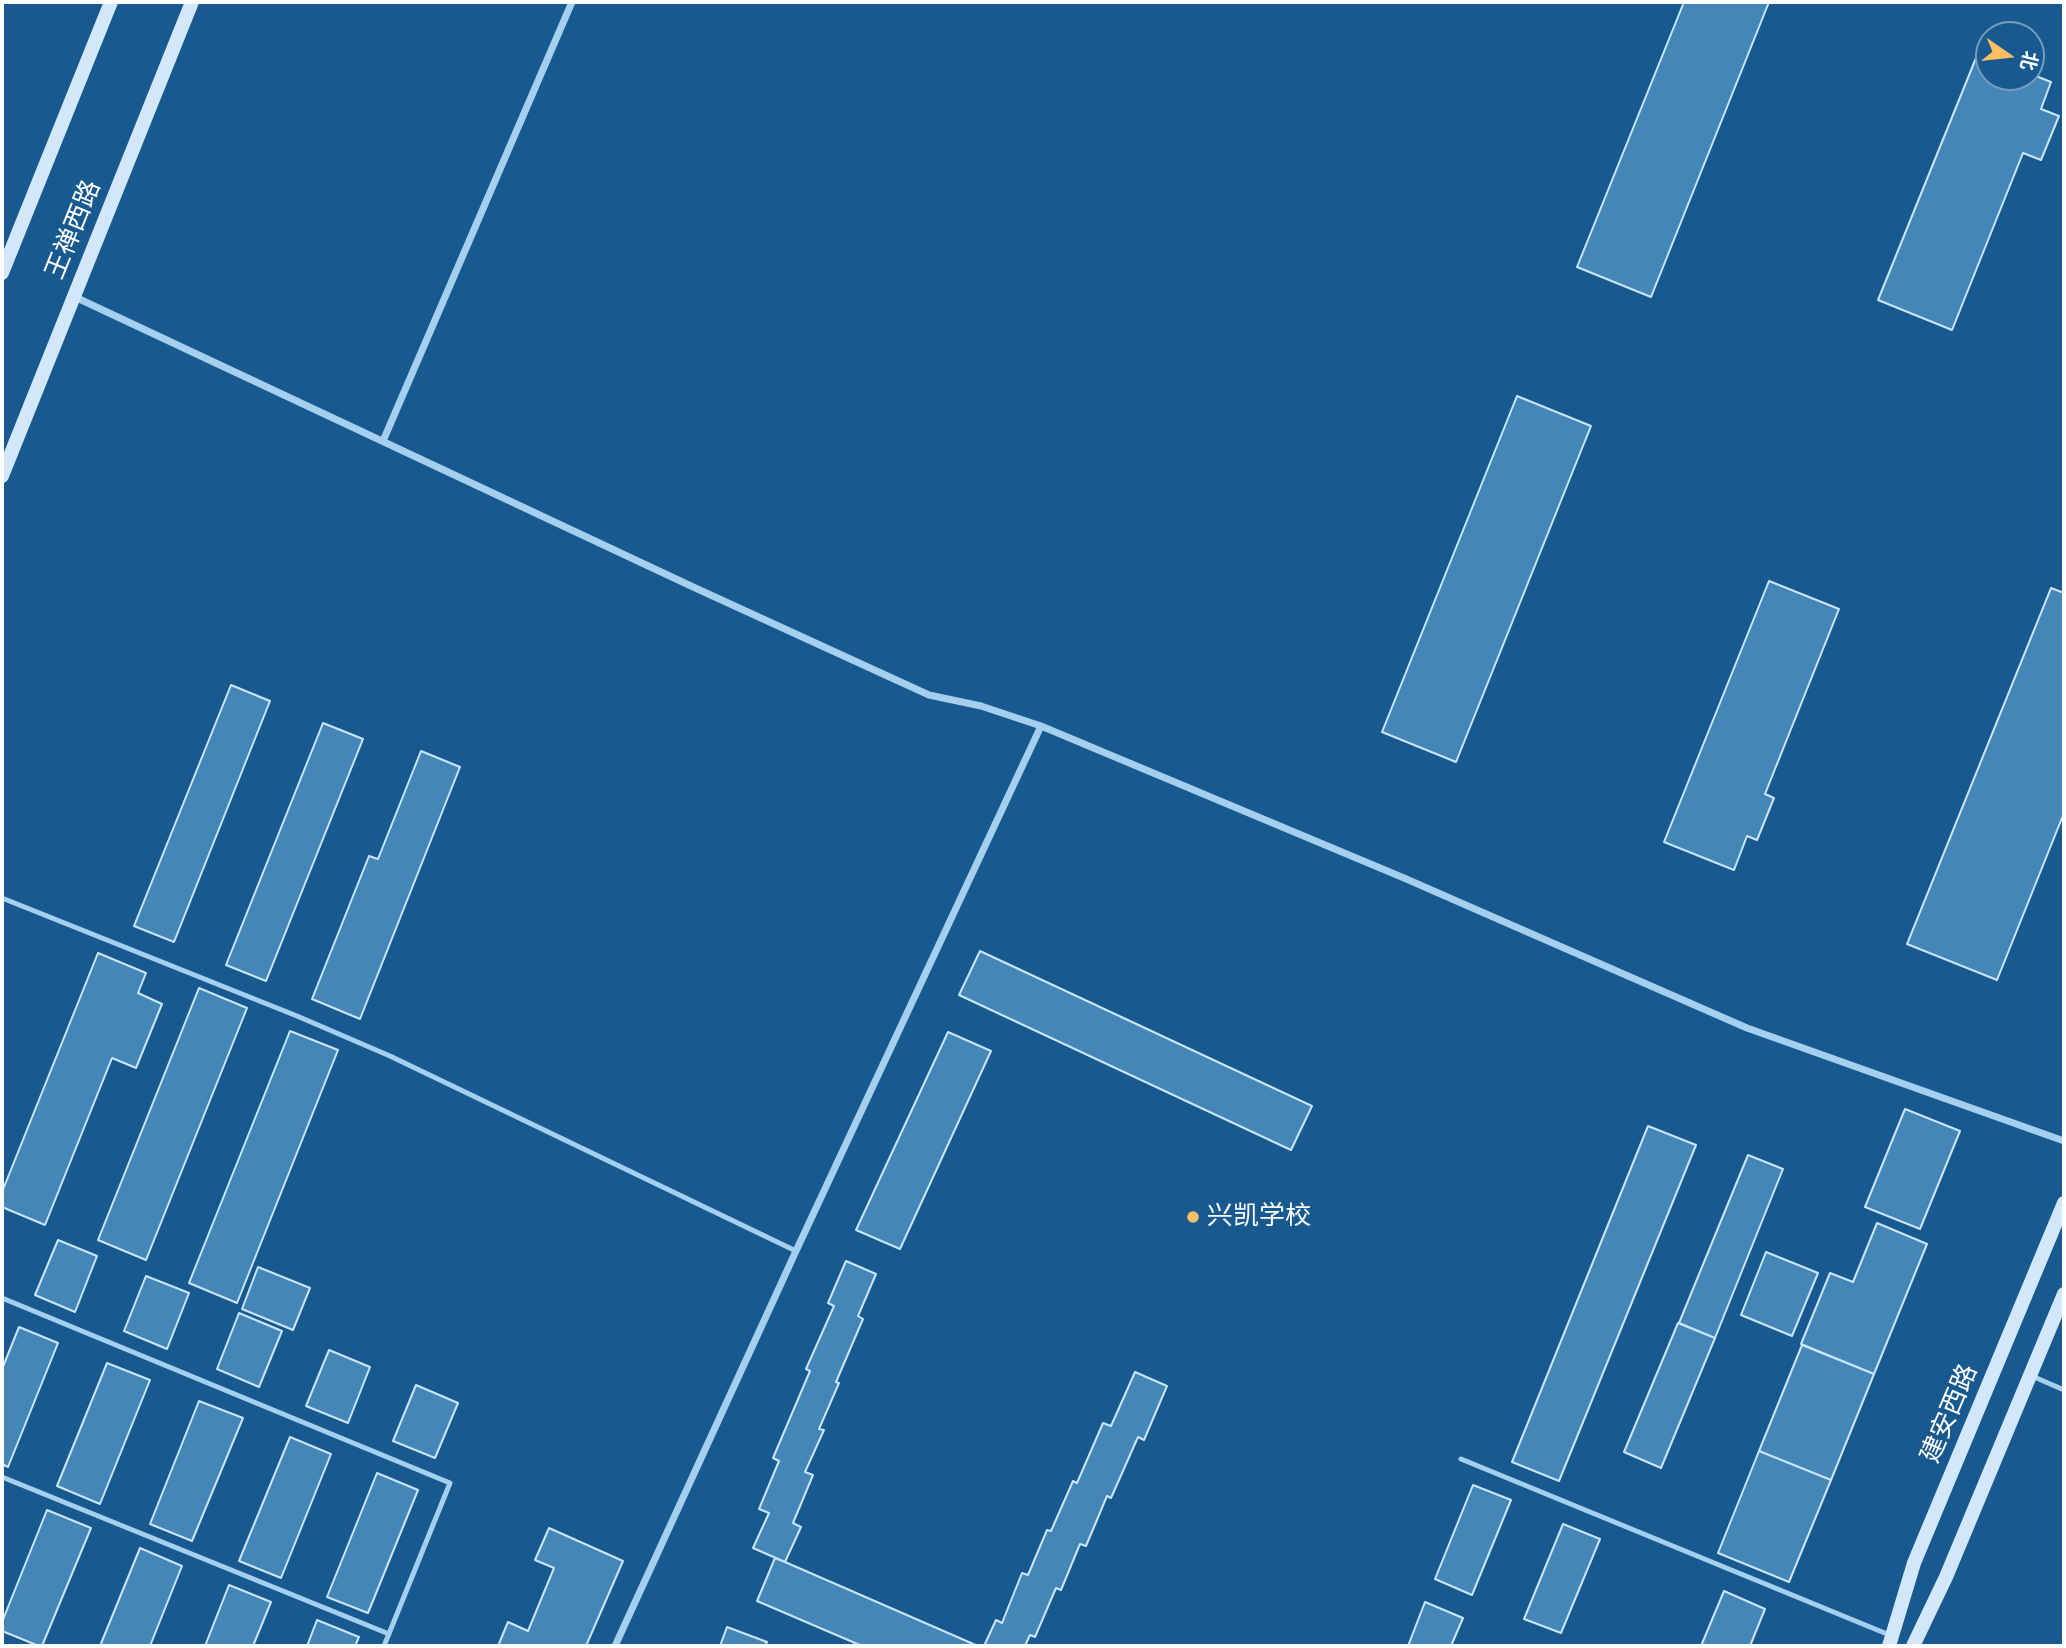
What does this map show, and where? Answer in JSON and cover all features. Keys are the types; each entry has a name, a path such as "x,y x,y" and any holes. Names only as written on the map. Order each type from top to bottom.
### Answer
{"main road":[{"name":"王禅西路","path":"4,263 111,2"},
{"name":"王禅西路","path":"2,476 192,2"},
{"name":"建安西路","path":"1890,1641 1914,1563 2064,1203"},
{"path":"1913,1646 1946,1577 2064,1294"}],"street":[{"path":"383,441 572,2"},
{"path":"74,296 929,695 981,706 1041,726 1416,883 1747,1028 2064,1141"},
{"path":"615,1646 1041,726"}],"lane":[{"path":"2,898 390,1056 796,1251"},
{"path":"2,1298 450,1483 384,1646"},
{"path":"2030,1376 2064,1390"},
{"path":"1461,1458 1890,1641"},
{"path":"2,1477 389,1634"}],"building":[{"path":"1684,2 1769,2 1651,297 1577,267"},
{"path":"1975,60 1975,91 2045,91 2045,80 2051,82 2041,109 2059,116 2041,160 2023,153 1952,330 1878,300"},
{"path":"1517,396 1591,426 1456,762 1382,732"},
{"path":"1769,581 1839,609 1765,794 1774,798 1757,840 1747,836 1734,870 1664,842"},
{"path":"2051,588 2064,593 2064,813 1997,980 1907,944"},
{"path":"231,685 270,701 174,942 134,926"},
{"path":"323,723 363,739 266,981 226,965"},
{"path":"421,751 460,767 360,1019 312,999 369,856 378,859"},
{"path":"980,951 1312,1106 1291,1150 959,995"},
{"path":"98,953 146,973 138,993 162,1004 136,1068 112,1058 45,1225 2,1207 2,1192"},
{"path":"199,988 247,1008 146,1260 98,1240"},
{"path":"290,1031 338,1050 237,1303 189,1283"},
{"path":"948,1032 991,1051 900,1249 856,1230"},
{"path":"1905,1109 1960,1131 1920,1229 1865,1207"},
{"path":"1648,1126 1696,1145 1559,1481 1512,1462"},
{"path":"1748,1155 1783,1169 1715,1338 1679,1323"},
{"path":"1877,1223 1927,1244 1874,1374 1801,1344 1830,1273 1853,1282"},
{"path":"58,1240 97,1256 75,1312 35,1295"},
{"path":"1766,1252 1818,1273 1792,1336 1741,1315"},
{"path":"846,1261 876,1274 858,1316 863,1319 819,1429 824,1430 805,1472 813,1475 793,1523 801,1527 785,1562 753,1548 769,1513 759,1509 779,1461 773,1458 810,1371 806,1369 834,1306 828,1303"},
{"path":"258,1267 310,1288 293,1330 242,1309"},
{"path":"146,1276 189,1293 167,1349 124,1331"},
{"path":"239,1313 282,1331 259,1387 217,1369"},
{"path":"1678,1323 1715,1338 1661,1468 1624,1452"},
{"path":"19,1327 58,1343 8,1467 2,1464 2,1369"},
{"path":"1802,1345 1874,1374 1831,1480 1759,1451"},
{"path":"329,1350 370,1367 348,1423 306,1406"},
{"path":"107,1363 150,1380 100,1504 57,1486"},
{"path":"1135,1372 1167,1386 1144,1440 1138,1437 1111,1498 1107,1496 1086,1546 1080,1544 1061,1590 1056,1588 1035,1637 1030,1635 1025,1646 984,1646 996,1620 1002,1623 1022,1573 1028,1575 1047,1530 1051,1531 1073,1481 1077,1483 1103,1423 1111,1426"},
{"path":"416,1385 458,1403 435,1458 393,1441"},
{"path":"199,1401 243,1418 192,1541 150,1524"},
{"path":"290,1437 331,1454 281,1578 239,1561"},
{"path":"1759,1451 1831,1480 1789,1582 1718,1553"},
{"path":"377,1473 418,1490 368,1613 327,1597"},
{"path":"1473,1485 1511,1500 1472,1595 1435,1579"},
{"path":"47,1510 91,1528 42,1646 39,1646 2,1631 2,1622"},
{"path":"1563,1524 1600,1539 1561,1633 1524,1619"},
{"path":"549,1528 623,1561 586,1646 498,1646 508,1622 528,1631 554,1568 535,1560"},
{"path":"140,1548 182,1566 150,1646 100,1646"},
{"path":"775,1558 978,1646 862,1646 757,1601"},
{"path":"229,1585 271,1602 253,1646 205,1646"},
{"path":"1724,1591 1765,1609 1750,1646 1701,1646"},
{"path":"1425,1602 1463,1618 1451,1646 1408,1646"},
{"path":"317,1620 359,1637 355,1646 307,1646"},
{"path":"727,1627 767,1642 765,1646 720,1646"}],"place":[{"name":"兴凯学校","path":"1193,1217"}]}
